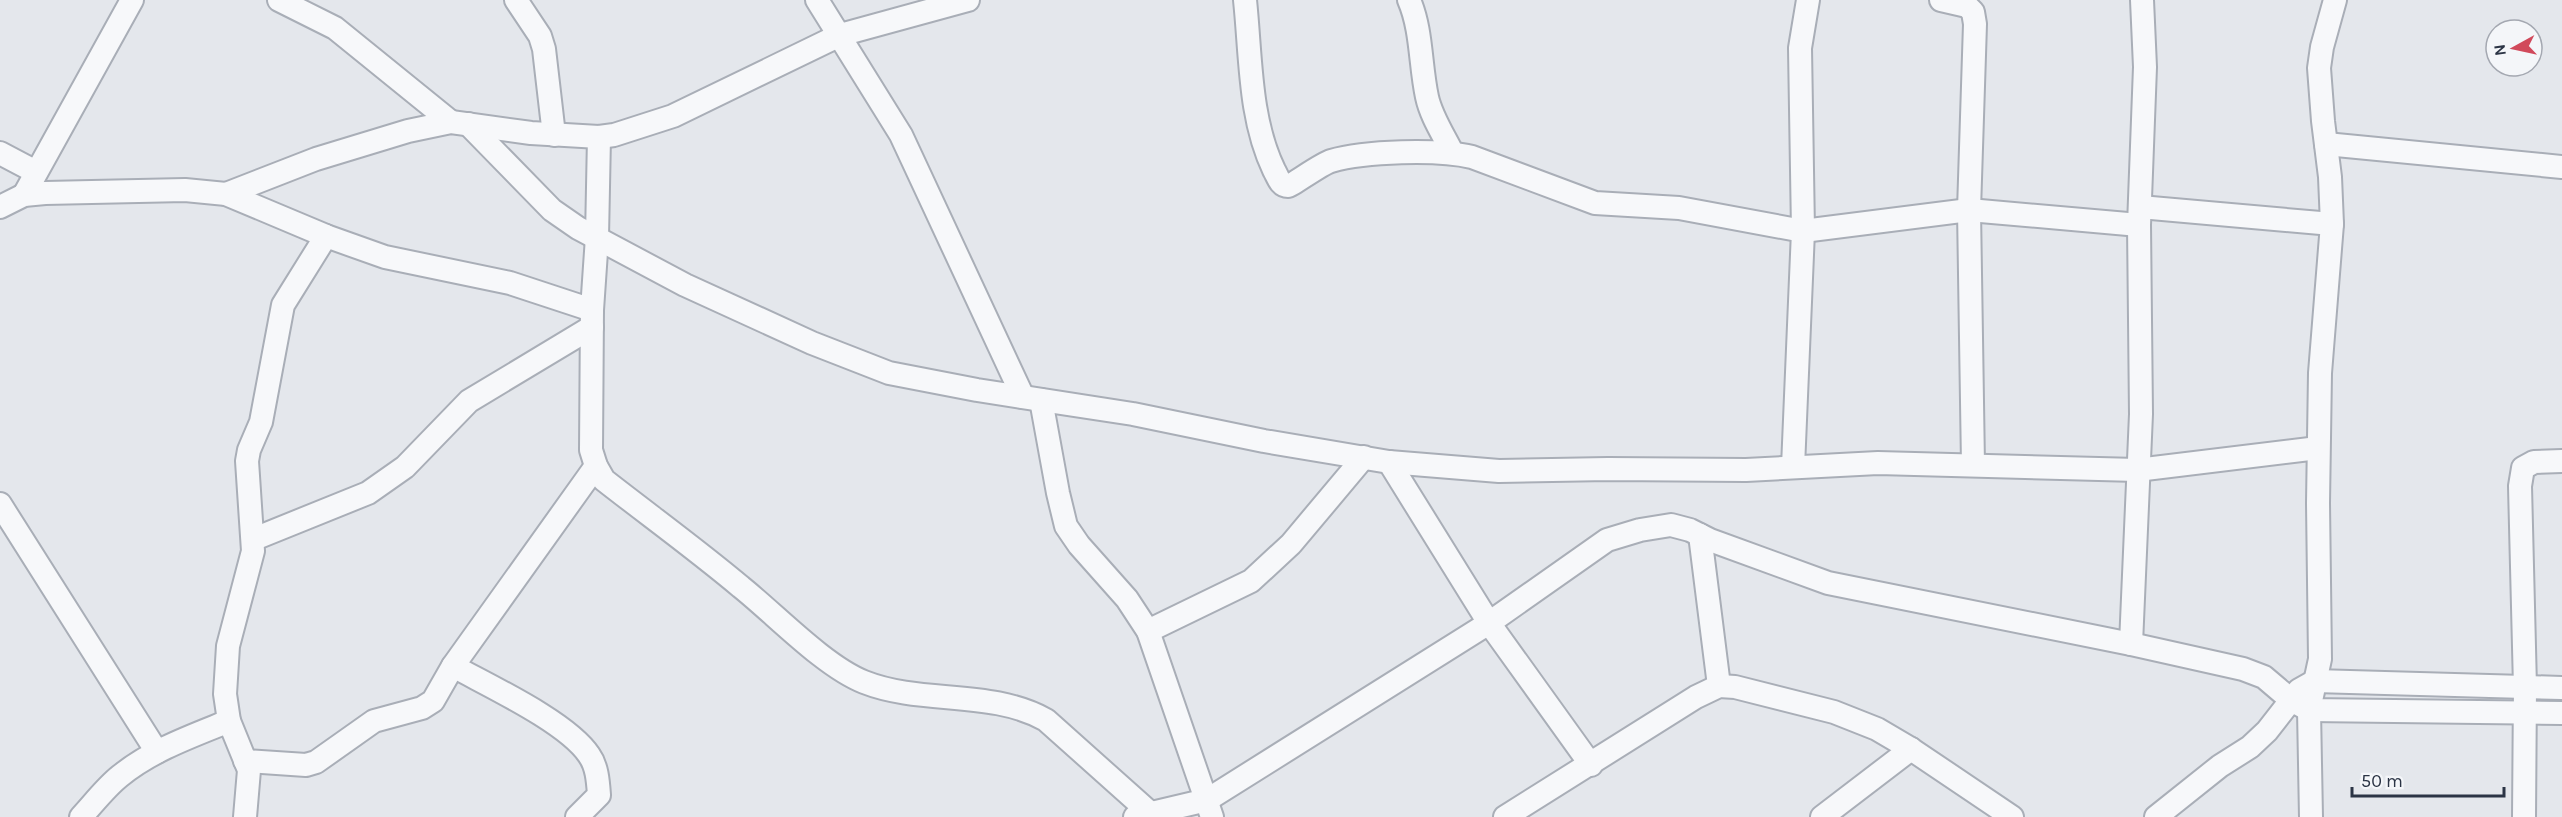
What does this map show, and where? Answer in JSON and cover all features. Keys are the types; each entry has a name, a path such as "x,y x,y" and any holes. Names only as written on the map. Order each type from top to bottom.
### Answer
{"street":[{"path":"24,195 132,0"},
{"path":"279,0 335,28 460,123 552,210 685,285 783,331 889,373 1133,414 1264,441 1389,462 1499,471 1746,470 1878,463 2137,470 2318,448"},
{"path":"516,0 540,36 544,49 554,135"},
{"path":"818,0 901,135 1032,398 1066,526 1079,545 1127,599 1148,631 1210,809"},
{"path":"226,194 316,159 408,130 460,123 554,135 599,137 641,127 673,116 840,35 968,0"},
{"path":"1245,0 1257,123 1266,152 1281,183 1287,186 1292,186 1307,172 1329,161 1429,151 1452,152 1472,157 1595,203 1679,208 1803,231 1969,210 2332,224"},
{"path":"1409,0 1419,39 1427,99 1433,116 1452,152"},
{"path":"1793,467 1803,231 1800,48 1808,0"},
{"path":"1941,0 1967,6 1973,12 1974,18 1969,210 1973,465"},
{"path":"2131,644 2141,414 2140,216 2145,67 2142,0"},
{"path":"2315,681 2320,659 2318,448 2320,373 2332,224 2330,177 2319,68 2335,0"},
{"path":"599,137 597,237 592,318 591,450 604,480 740,586 836,666 862,681 882,688 1009,705 1033,713 1046,720 1142,815 1210,809 1489,623 1607,540 1640,530 1671,525 1690,530 1828,583 2243,669 2264,677 2300,705 2562,714"},
{"path":"2326,144 2562,167"},
{"path":"0,153 36,172"},
{"path":"0,207 24,195 185,190 226,194 326,236 385,257 510,283 592,318"},
{"path":"245,817 249,770 229,721 225,694 228,646 253,551 247,461 249,450 261,422 283,305 326,236"},
{"path":"254,539 368,493 405,467 469,400 592,318"},
{"path":"1148,631 1251,580 1291,544 1364,457"},
{"path":"2524,817 2525,687 2520,486 2523,468 2534,462 2562,461"},
{"path":"1389,462 1489,623 1591,765"},
{"path":"245,761 306,765 316,762 374,721 422,708 433,701 453,666 596,466"},
{"path":"0,504 157,752"},
{"path":"1700,535 1719,686"},
{"path":"453,666 535,711 564,731 588,754 595,767 599,795 577,817"},
{"path":"2311,817 2299,690 2315,681 2562,687"},
{"path":"1505,817 1696,697 1719,686 1735,687 1834,712 1877,729 1911,749 2012,817"},
{"path":"2156,817 2220,766 2250,747 2300,705"},
{"path":"81,817 118,777 157,752 229,721"},
{"path":"1822,817 1911,749"}]}
